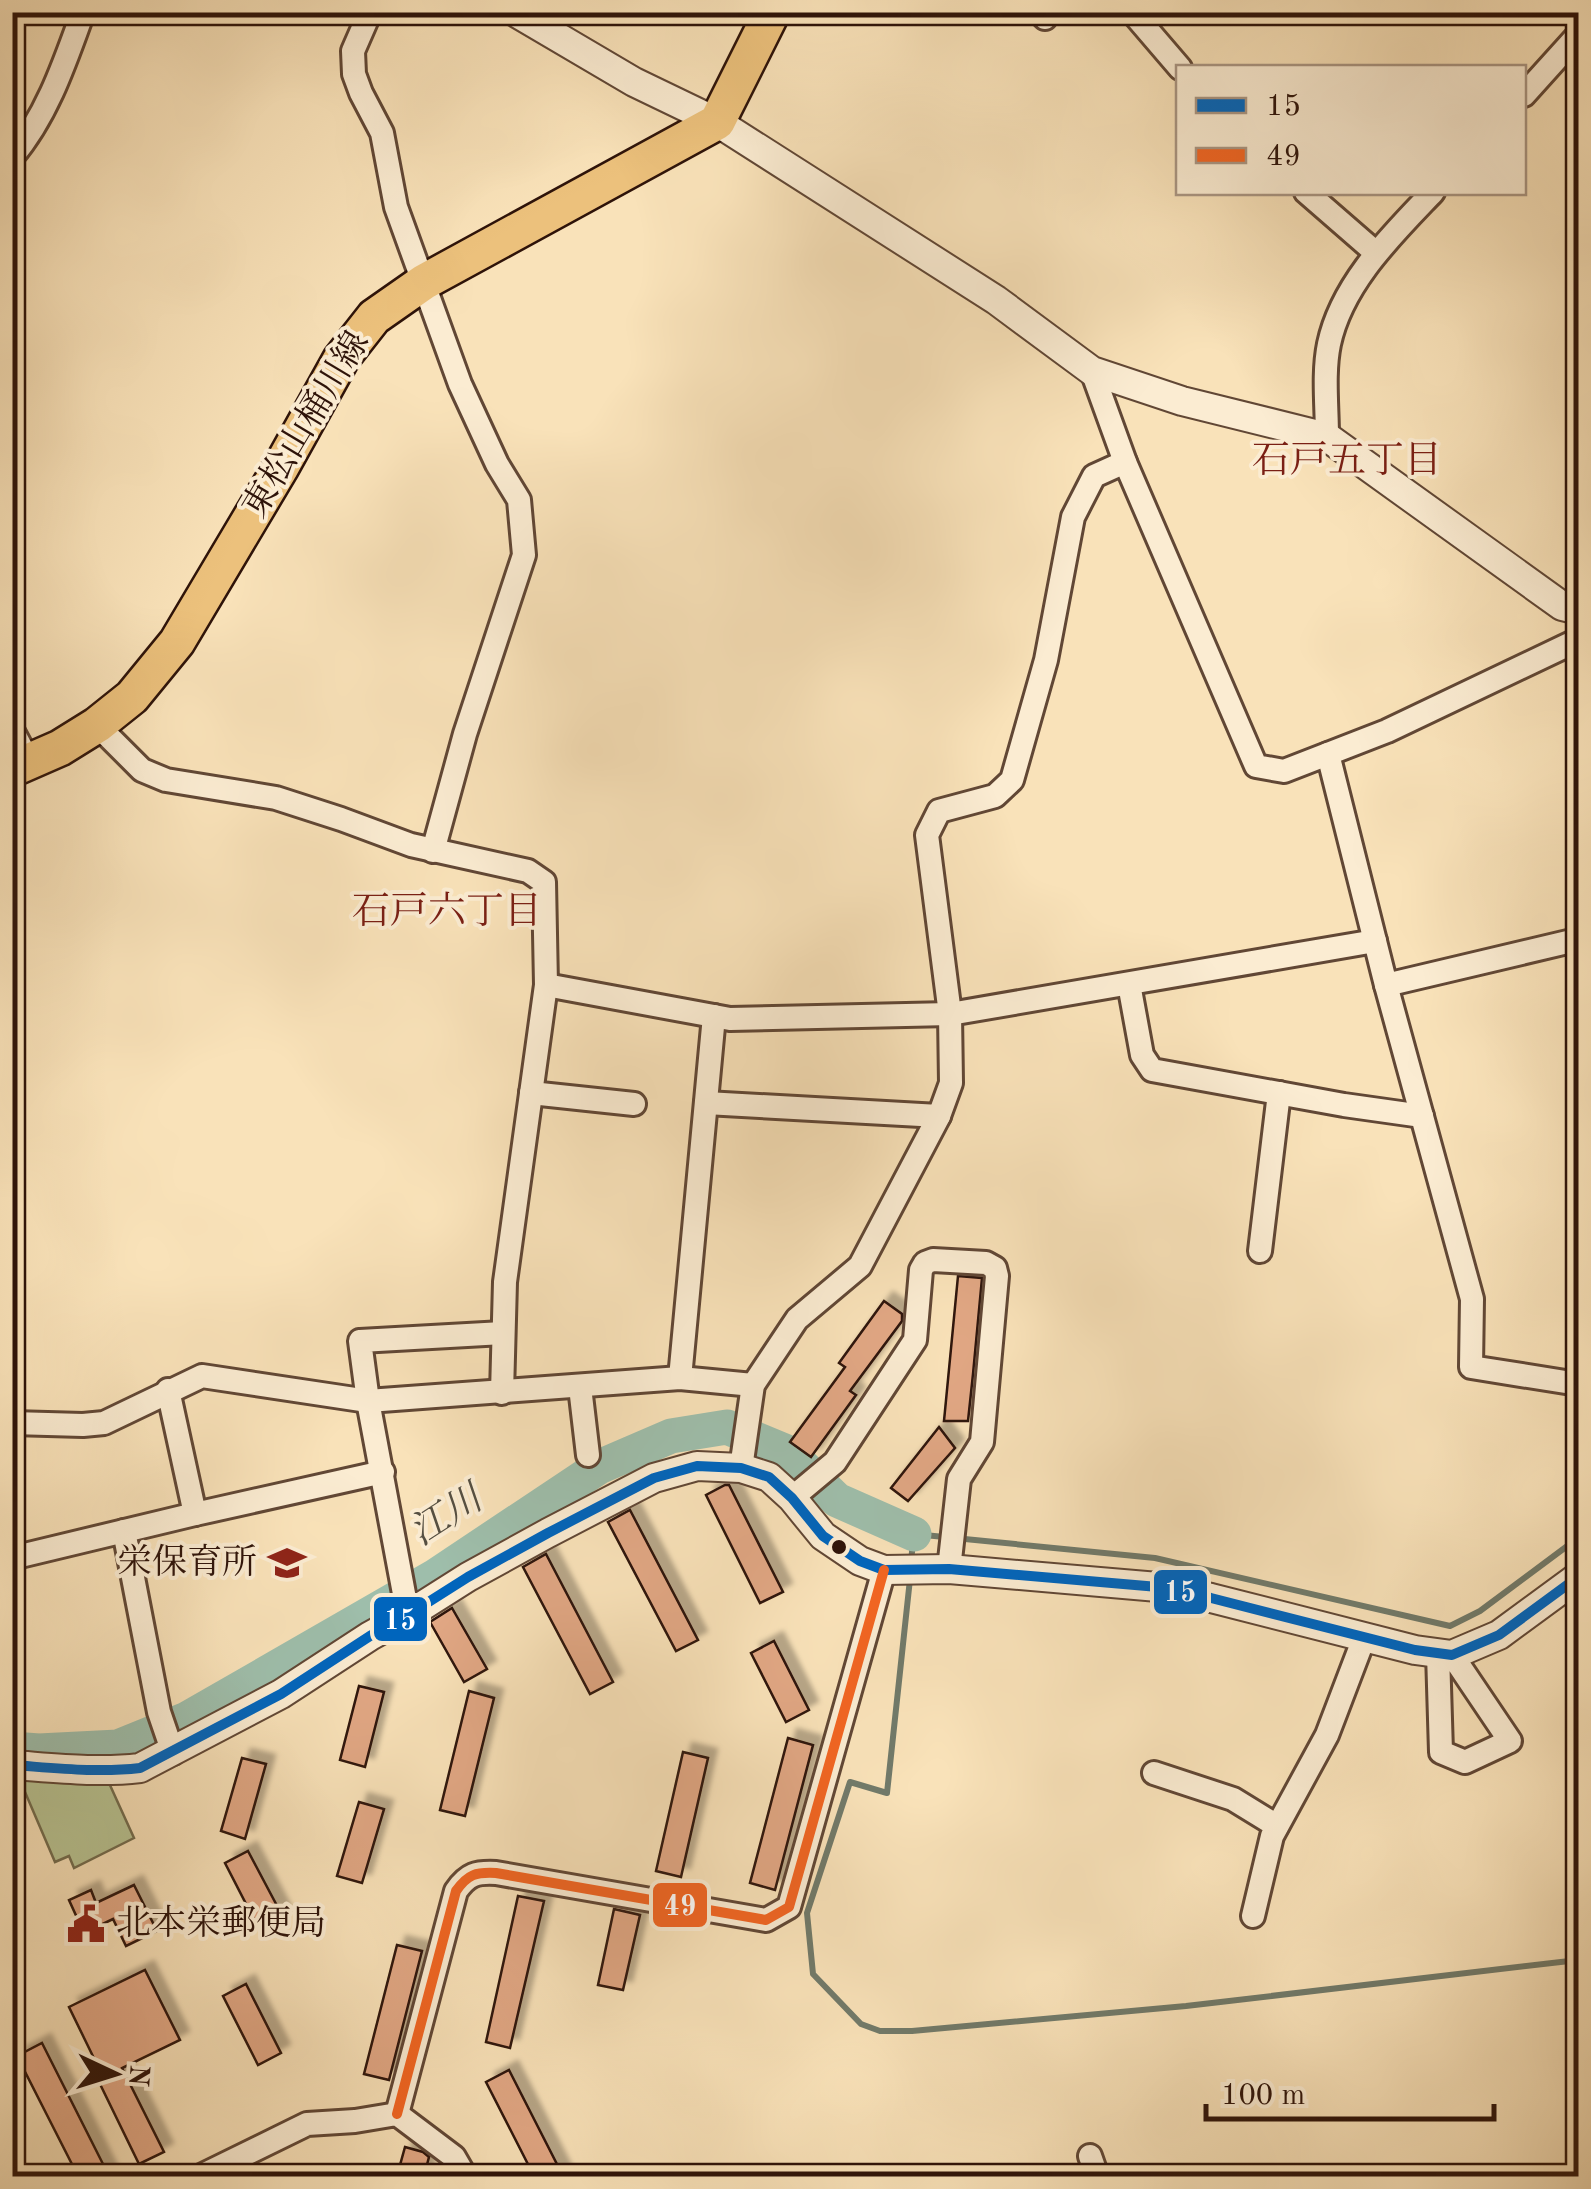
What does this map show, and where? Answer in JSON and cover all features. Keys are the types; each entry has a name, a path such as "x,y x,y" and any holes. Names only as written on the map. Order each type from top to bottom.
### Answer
{"main road":[{"path":"717,122 772,12"},
{"name":"東松山桶川線","path":"21,765 98,725 132,697 177,642 341,359 374,316 424,282 717,122"}],"street":[{"path":"12,157 62,72 83,12"},
{"path":"370,12 353,51 354,74 382,133 396,208 460,384 497,464 519,500 524,554 465,734 433,851"},
{"path":"515,12 634,82 717,122 996,300 1092,370 1182,401 1327,437 1562,606 1578,610"},
{"path":"1132,12 1177,65"},
{"path":"1526,92 1578,35"},
{"path":"1309,195 1375,252"},
{"path":"1327,437 1329,344 1343,306 1375,252 1431,195"},
{"path":"1092,370 1126,462 1256,766 1284,770 1387,731 1578,640"},
{"path":"741,1468 753,1385 797,1319 860,1266 939,1116 950,1083 950,1014 927,834 938,811 995,796 1012,780 1046,660 1073,517 1094,476 1126,462"},
{"path":"98,725 142,770 166,780 276,798 433,851 528,871 544,882 546,984 505,1282 502,1393"},
{"path":"12,730 21,765"},
{"path":"1328,754 1472,1300 1471,1368 1578,1384"},
{"path":"1386,985 1576,940 1578,949"},
{"path":"546,984 730,1019 950,1014 1375,941"},
{"path":"1129,984 1142,1055 1152,1070 1422,1116"},
{"path":"680,1378 714,1016"},
{"path":"531,1093 634,1104"},
{"path":"1260,1251 1279,1093"},
{"path":"706,1103 939,1116"},
{"path":"792,1498 835,1462 915,1340 925,1264 933,1260 986,1263 997,1276 982,1442 959,1479 948,1569"},
{"path":"408,1615 360,1341 504,1333"},
{"path":"12,1424 104,1422 202,1376 368,1401 680,1378 753,1385"},
{"path":"580,1387 588,1455"},
{"path":"168,1390 195,1514"},
{"path":"12,1765 118,1771 140,1768 281,1694 468,1577 654,1478 697,1466 741,1468 769,1477 823,1536 860,1562 884,1570 948,1569 1158,1587 1445,1654 1499,1635 1578,1577"},
{"path":"12,1558 383,1472"},
{"path":"124,1531 159,1712 173,1753"},
{"path":"397,2114 456,1890 466,1877 478,1872 496,1873 766,1920 789,1907 884,1570"},
{"path":"1254,1916 1272,1836 1327,1735 1364,1638"},
{"path":"1154,1773 1233,1799 1277,1826"},
{"path":"202,2176 307,2124 397,2114 454,2157 465,2176"}],"green space":[{"path":"19,1778 109,1783 134,1838 74,1868 69,1856 55,1862"}],"building":[{"path":"958,1276 982,1278 973,1374 968,1421 944,1421"},
{"path":"884,1301 902,1314 902,1321 850,1391 856,1395 811,1457 790,1442 845,1367 839,1363"},
{"path":"939,1427 955,1448 908,1501 891,1488"},
{"path":"729,1485 783,1592 760,1603 706,1495"},
{"path":"630,1510 698,1640 676,1651 608,1522"},
{"path":"546,1554 613,1682 590,1694 523,1567"},
{"path":"452,1608 487,1669 464,1682 430,1622"},
{"path":"774,1641 809,1710 786,1722 751,1653"},
{"path":"359,1686 384,1692 365,1767 340,1760"},
{"path":"469,1691 494,1698 465,1816 440,1810"},
{"path":"788,1738 813,1745 775,1890 750,1883"},
{"path":"683,1752 708,1758 681,1877 656,1871"},
{"path":"242,1758 266,1764 245,1839 221,1831"},
{"path":"359,1802 384,1809 362,1883 337,1876"},
{"path":"248,1851 284,1919 260,1931 225,1863"},
{"path":"134,1885 157,1931 126,1946 113,1919 84,1933 69,1900 91,1890 96,1903"},
{"path":"518,1896 544,1901 510,2048 486,2042"},
{"path":"614,1909 640,1915 623,1990 598,1985"},
{"path":"397,1945 422,1951 389,2080 364,2074"},
{"path":"145,1970 180,2040 122,2068 164,2152 139,2164 100,2084 105,2081 69,2007"},
{"path":"246,1984 281,2053 258,2065 223,1996"},
{"path":"42,2043 109,2176 78,2176 17,2056"},
{"path":"509,2070 563,2176 534,2176 486,2082"},
{"path":"405,2147 429,2157 424,2176 397,2176"}],"waterway":[{"name":"江川","path":"12,1749 118,1747 187,1719 434,1577 599,1467 671,1436 727,1427 789,1453 837,1500 914,1534"},
{"path":"911,1561 914,1534 1155,1558 1450,1626 1480,1611 1578,1538"},
{"path":"910,1579 887,1793 850,1782 807,1913 813,1974 861,2024 880,2031 912,2031 1186,2006 1578,1960"}],"transit line":[{"name":"15","path":"12,1765 92,1770 140,1768 281,1694 370,1636 548,1533 654,1478 697,1466 741,1468 769,1477 823,1536 860,1561 884,1570 949,1569 1158,1587 1415,1650 1452,1655 1499,1635 1578,1577"},
{"name":"49","path":"397,2114 456,1891 473,1875 496,1873 766,1920 789,1907 884,1570"}],"place":[{"name":"栄保育所","path":"287,1563"},
{"name":"北本栄郵便局","path":"86,1924"}],"district":[{"name":"石戸五丁目","path":"1347,462"},
{"name":"石戸六丁目","path":"447,913"}]}
